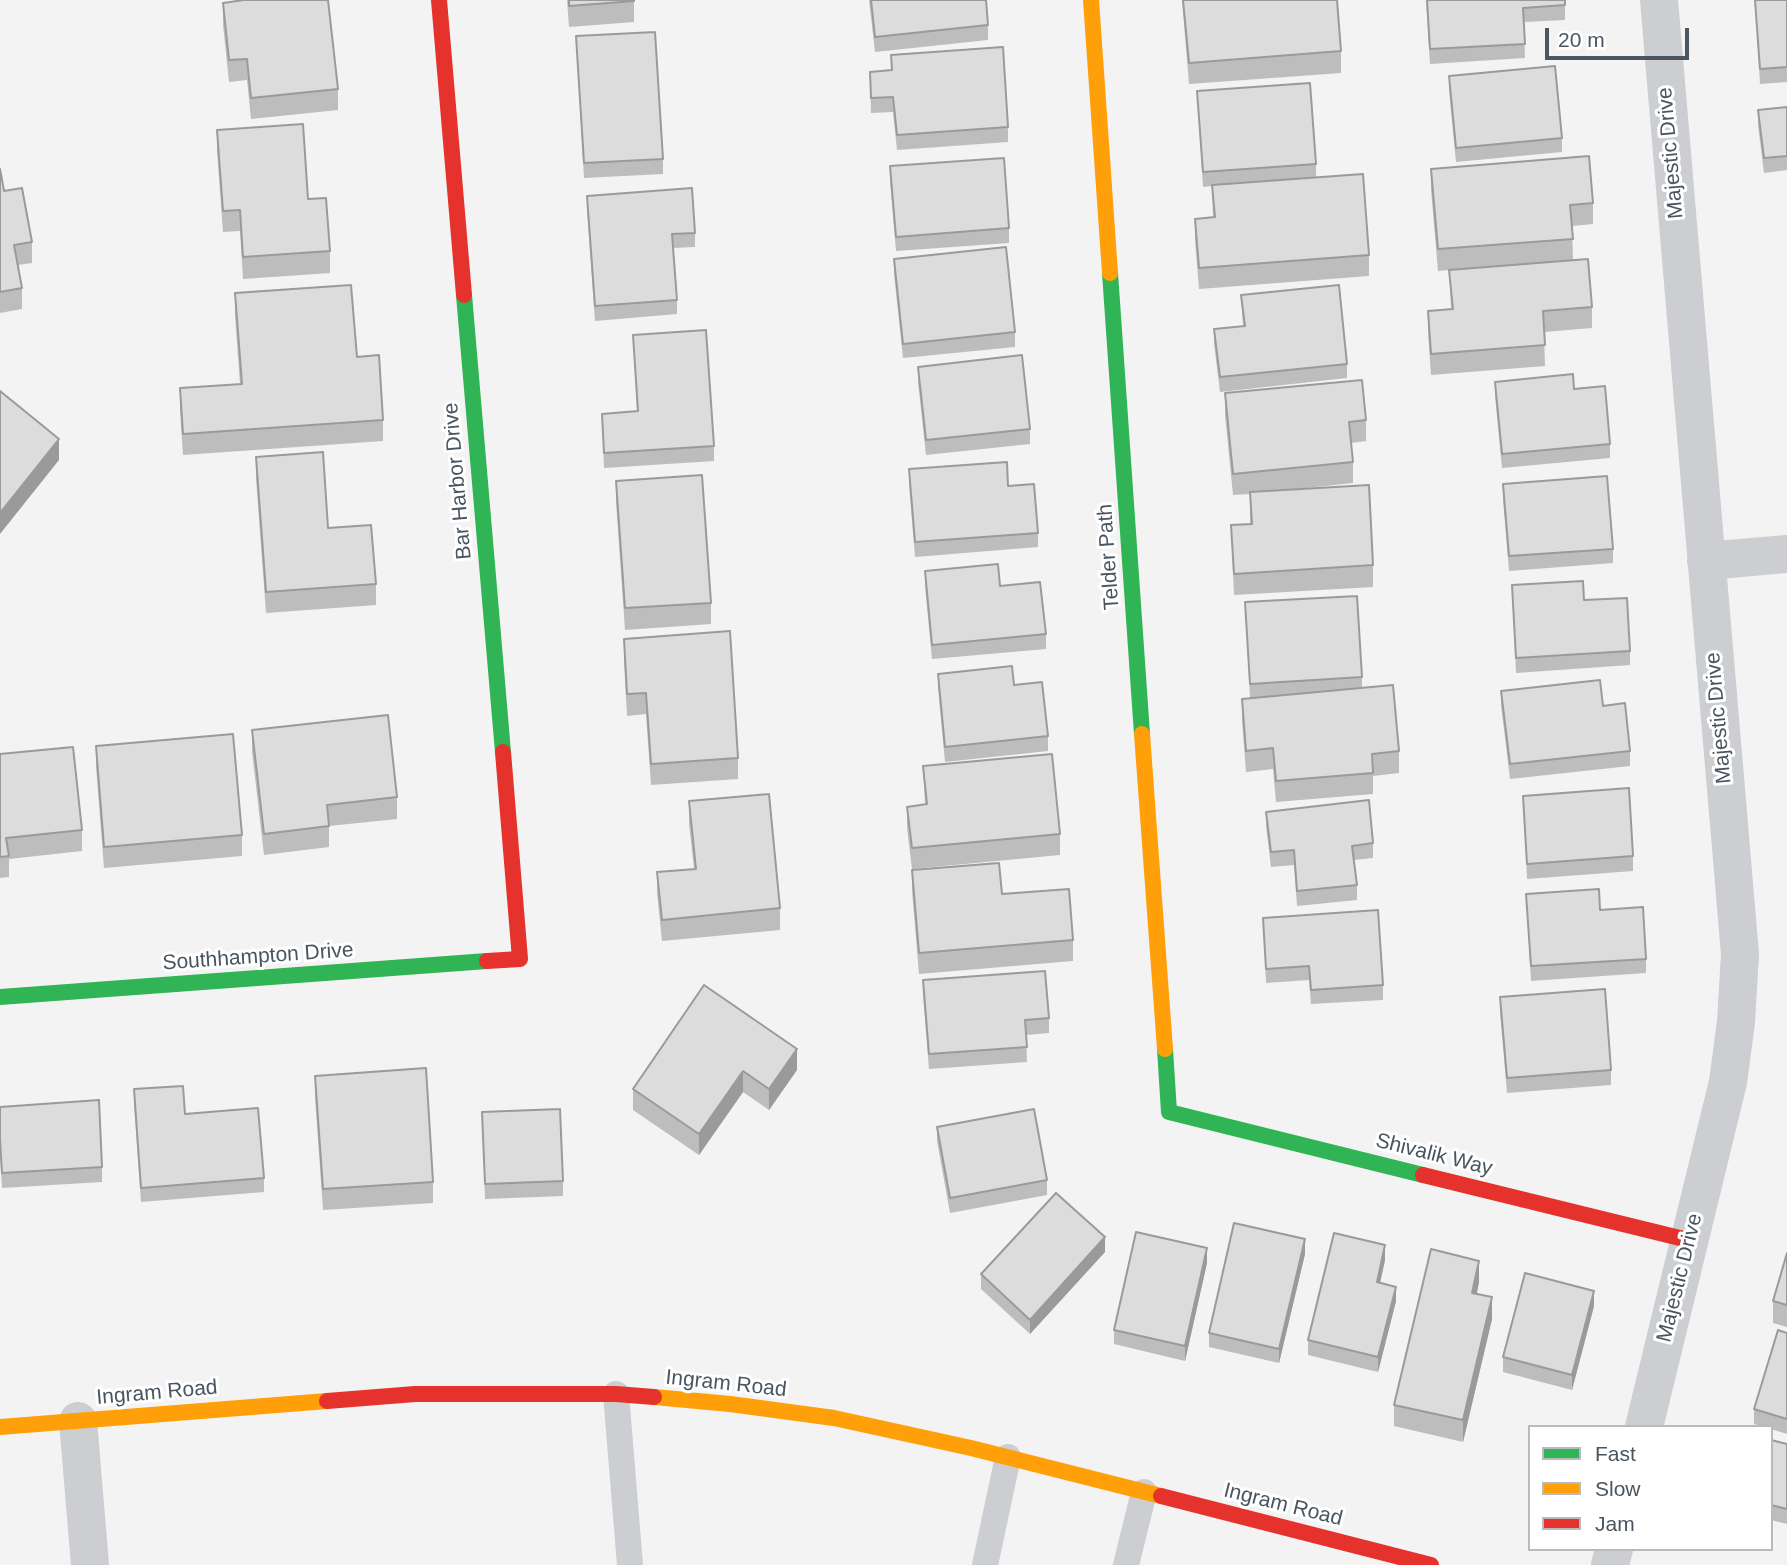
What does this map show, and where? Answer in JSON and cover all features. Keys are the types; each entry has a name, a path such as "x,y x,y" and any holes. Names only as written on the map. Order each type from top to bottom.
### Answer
{"street":[{"name":"Bar Harbor Drive","path":"439,0 520,959"},
{"name":"Telder Path","path":"1091,0 1169,1112"},
{"name":"Majestic Drive","path":"1644,1425 1728,1082 1736,1022 1740,954 1658,0"},
{"path":"1706,561 1787,554"},
{"name":"Southhampton Drive","path":"0,998 520,959"},
{"name":"Shivalik Way","path":"1169,1112 1689,1240"},
{"name":"Ingram Road","path":"0,1427 415,1394 616,1394 730,1404 834,1418 1008,1457 1432,1565"},
{"path":"78,1421 90,1565"}],"lane":[{"path":"616,1394 630,1565"},
{"path":"985,1565 1008,1457"},
{"path":"1126,1565 1144,1492"}],"building":[{"path":"244,0 328,0 338,89 251,98 247,59 229,60 223,3"},
{"path":"569,0 634,0 634,1 569,6"},
{"path":"871,0 986,0 988,25 875,37"},
{"path":"1183,0 1337,0 1341,51 1189,63"},
{"path":"1427,0 1565,0 1565,5 1523,8 1525,44 1430,49"},
{"path":"1755,0 1787,0 1787,67 1760,69"},
{"path":"655,32 663,159 584,163 576,36"},
{"path":"1003,47 1008,127 897,135 893,97 871,98 870,72 892,70 891,55"},
{"path":"1555,66 1562,138 1456,148 1449,76"},
{"path":"1310,83 1316,164 1203,172 1197,91"},
{"path":"1787,107 1787,156 1764,158 1758,110"},
{"path":"303,124 308,199 326,198 330,251 243,257 240,210 223,211 217,130"},
{"path":"1589,156 1593,203 1570,205 1573,239 1438,249 1431,169"},
{"path":"1004,158 1009,228 896,237 890,166"},
{"path":"0,169 4,191 22,188 32,242 14,245 22,288 0,292"},
{"path":"1363,174 1369,255 1199,268 1195,219 1215,217 1212,185"},
{"path":"692,188 695,233 672,234 677,300 595,306 587,196"},
{"path":"1006,247 1015,332 903,344 894,259"},
{"path":"1588,259 1592,307 1543,311 1545,345 1431,354 1428,311 1453,309 1449,270"},
{"path":"351,285 357,357 379,355 383,420 183,434 180,388 242,384 235,293"},
{"path":"1339,285 1347,364 1220,377 1214,329 1245,326 1241,295"},
{"path":"706,330 714,446 604,453 602,414 638,411 633,335"},
{"path":"1022,355 1030,429 926,440 918,367"},
{"path":"1573,374 1574,389 1605,386 1610,444 1502,454 1495,382"},
{"path":"1362,380 1366,420 1349,422 1353,462 1233,474 1225,393"},
{"path":"0,391 59,439 0,513"},
{"path":"323,452 328,528 371,525 376,584 266,592 256,457"},
{"path":"1007,462 1008,486 1034,484 1038,533 915,542 909,469"},
{"path":"702,475 711,603 625,608 616,481"},
{"path":"1607,476 1613,549 1509,556 1503,484"},
{"path":"1369,485 1373,565 1234,574 1231,525 1252,524 1250,492"},
{"path":"998,564 1000,586 1040,582 1046,634 932,645 925,571"},
{"path":"1583,581 1584,600 1627,598 1630,651 1516,658 1512,585"},
{"path":"1357,596 1362,677 1250,684 1245,602"},
{"path":"730,631 738,758 651,764 646,693 627,694 624,639"},
{"path":"1012,666 1014,685 1042,682 1048,736 945,747 938,674"},
{"path":"1600,680 1603,706 1625,703 1630,751 1510,764 1501,691"},
{"path":"1393,685 1399,751 1372,754 1373,773 1276,781 1273,748 1246,751 1242,699"},
{"path":"388,715 397,797 327,805 329,826 264,834 252,730"},
{"path":"233,734 242,835 104,847 96,746"},
{"path":"73,747 82,830 6,838 9,856 0,857 0,754"},
{"path":"1052,754 1060,834 912,848 907,807 927,804 923,766"},
{"path":"1629,788 1633,856 1527,864 1523,796"},
{"path":"769,794 780,908 662,920 657,872 696,869 689,801"},
{"path":"1369,800 1373,843 1352,846 1357,885 1297,891 1294,850 1271,852 1266,812"},
{"path":"999,863 1002,894 1069,889 1073,940 919,953 912,870"},
{"path":"1599,889 1600,910 1643,907 1646,959 1531,966 1526,894"},
{"path":"1378,910 1383,985 1311,990 1309,966 1266,969 1263,918"},
{"path":"1045,971 1049,1018 1025,1020 1027,1047 929,1054 923,980"},
{"path":"704,985 797,1049 769,1089 743,1071 699,1134 633,1089"},
{"path":"1605,989 1611,1070 1507,1078 1500,997"},
{"path":"426,1068 433,1182 323,1189 315,1076"},
{"path":"183,1086 185,1114 258,1108 264,1178 141,1188 134,1089"},
{"path":"99,1100 102,1167 2,1173 0,1107"},
{"path":"560,1109 563,1181 485,1184 482,1112"},
{"path":"1034,1109 1047,1180 950,1198 937,1127"},
{"path":"1056,1193 1105,1237 1030,1320 981,1274"},
{"path":"1234,1223 1305,1239 1279,1349 1209,1333"},
{"path":"1136,1232 1207,1248 1185,1346 1114,1330"},
{"path":"1334,1233 1385,1245 1377,1282 1396,1287 1378,1357 1308,1340"},
{"path":"1431,1249 1479,1261 1472,1293 1492,1297 1463,1420 1394,1405"},
{"path":"1787,1253 1787,1305 1773,1301"},
{"path":"1525,1273 1594,1291 1572,1375 1503,1357"},
{"path":"1778,1330 1787,1333 1787,1419 1754,1409"},
{"path":"1773,1440 1787,1444 1787,1509 1773,1506"}],"traffic: fast":[{"path":"1110,273 1142,734"},
{"path":"464,295 503,752"},
{"path":"0,997 487,961"},
{"path":"1165,1049 1169,1112 1423,1175"}],"traffic: slow":[{"path":"1091,0 1110,273"},
{"path":"1142,734 1165,1049"},
{"path":"654,1397 834,1418 971,1448 1161,1496"},
{"path":"0,1427 327,1401"}],"traffic: jam":[{"path":"439,0 464,295"},
{"path":"487,961 520,959 503,752"},
{"path":"1423,1175 1688,1240"},
{"path":"327,1401 415,1394 616,1394 654,1397"},
{"path":"1161,1496 1431,1565"}]}
